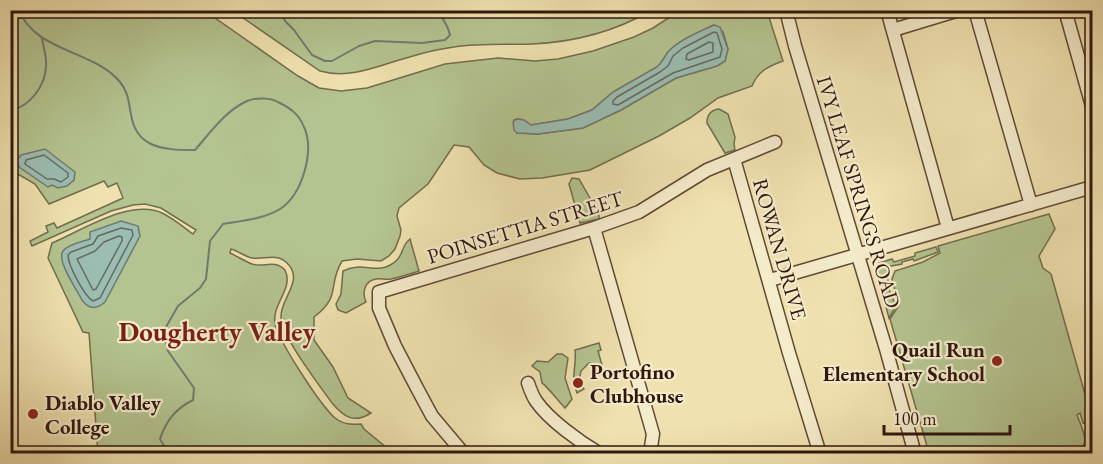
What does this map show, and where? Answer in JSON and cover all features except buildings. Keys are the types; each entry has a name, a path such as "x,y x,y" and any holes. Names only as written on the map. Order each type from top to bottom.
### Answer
{"street":[{"name":"IVY LEAF SPRINGS ROAD","path":"786,10 851,257 886,349 915,453"},
{"path":"887,10 948,228"},
{"path":"893,30 959,10"},
{"path":"975,10 1031,205"},
{"path":"1065,10 1092,106"},
{"name":"POINSETTIA STREET","path":"464,453 432,416 413,381 395,346 380,308 379,292 594,228 639,212 707,170 775,142"},
{"name":"ROWAN DRIVE","path":"734,159 820,453"},
{"path":"770,280 1092,187"},
{"path":"594,228 653,434 650,453"},
{"path":"528,383 542,408 565,429 600,453"}],"green space":[{"path":"650,10 622,25 593,35 532,44 454,47 344,74 320,71 233,11"},
{"path":"11,11 205,11 298,76 319,88 341,91 367,88 445,64 498,58 535,61 558,59 593,51 634,37 679,11 767,11 783,61 764,70 757,76 752,86 718,98 659,136 590,170 542,178 520,179 497,173 484,165 469,147 454,145 428,184 399,208 397,216 401,230 395,249 381,261 357,259 342,261 328,303 314,317 314,340 333,367 348,398 371,413 365,416 350,417 336,408 287,336 281,317 294,276 286,262 274,257 252,258 231,249 230,253 252,264 273,264 285,270 287,283 277,309 275,323 291,357 335,418 347,424 361,424 393,453 98,453 89,333 83,332 48,258 52,243 106,218 136,210 150,209 162,213 193,234 196,230 161,208 145,204 133,205 111,211 32,246 30,241 48,232 46,226 54,223 57,228 123,198 117,183 108,187 104,181 49,204 35,184 11,170","holes":["714,25 723,32 728,49 725,61 717,66 676,78 621,110 583,128 538,134 517,133 514,120 521,119 531,125 568,119 592,110 613,92 657,67 668,52 683,40"]},
{"path":"719,109 728,114 735,137 735,150 725,153 707,123 710,113"},
{"path":"572,178 579,179 599,214 599,219 580,223 569,184"},
{"name":"Quail Run Elementary School","path":"1049,214 1055,229 1039,256 1043,268 1051,274 1092,419 1092,433 1089,434 1086,422 1083,423 1080,413 1077,415 1084,433 1084,443 1077,451 1070,454 929,453 890,319 899,305 892,279 895,271 923,262 940,253 938,246"},
{"path":"410,239 419,271 391,279 372,280 365,288 366,302 346,313 338,310 336,304 341,294 343,271 355,267 386,267 397,260"},
{"path":"936,247 938,252 914,261 913,259 902,262 887,270 886,275 890,286 888,287 896,306 889,318 876,270 879,263 892,259 894,262"},
{"path":"599,343 601,350 598,351 602,365 589,363 581,371 579,381 584,389 577,393 574,382 575,350"},
{"path":"557,354 568,358 565,378 572,399 565,408 542,383 540,372 532,366 537,361 548,362"}],"water":[{"path":"714,25 720,27 728,49 725,61 717,66 676,78 621,110 583,128 538,134 517,133 514,130 513,122 517,119 524,120 531,125 568,119 592,110 613,92 657,67 668,52 678,44"},
{"path":"45,149 75,172 74,180 67,186 48,187 19,167 17,160 21,155"},
{"path":"121,221 138,226 140,236 105,302 96,307 90,307 82,300 68,275 62,261 63,251 72,245 90,239 90,232"}],"waterway":[{"path":"19,10 27,24 38,34 51,43 96,63 120,82 128,97 136,130 149,143 171,149 195,150 232,110 247,101 263,98 290,109 297,115 304,127 307,137 307,160 295,194 280,209 267,215 223,224 210,241 206,279 200,288 178,306 166,327 165,339 168,351 194,388 193,400 176,412 162,433 160,439 169,454"},
{"path":"281,10 285,21 312,55 325,61 332,61 359,46 375,41 422,43 445,40 450,35 439,10"},
{"path":"10,111 30,100 43,81 46,63 42,38"}],"place":[{"name":"Quail Run Elementary School","path":"997,361"},
{"name":"Portofino Clubhouse","path":"578,383"},
{"name":"Diablo Valley College","path":"33,414"}],"district":[{"name":"Dougherty Valley","path":"217,331"}]}
